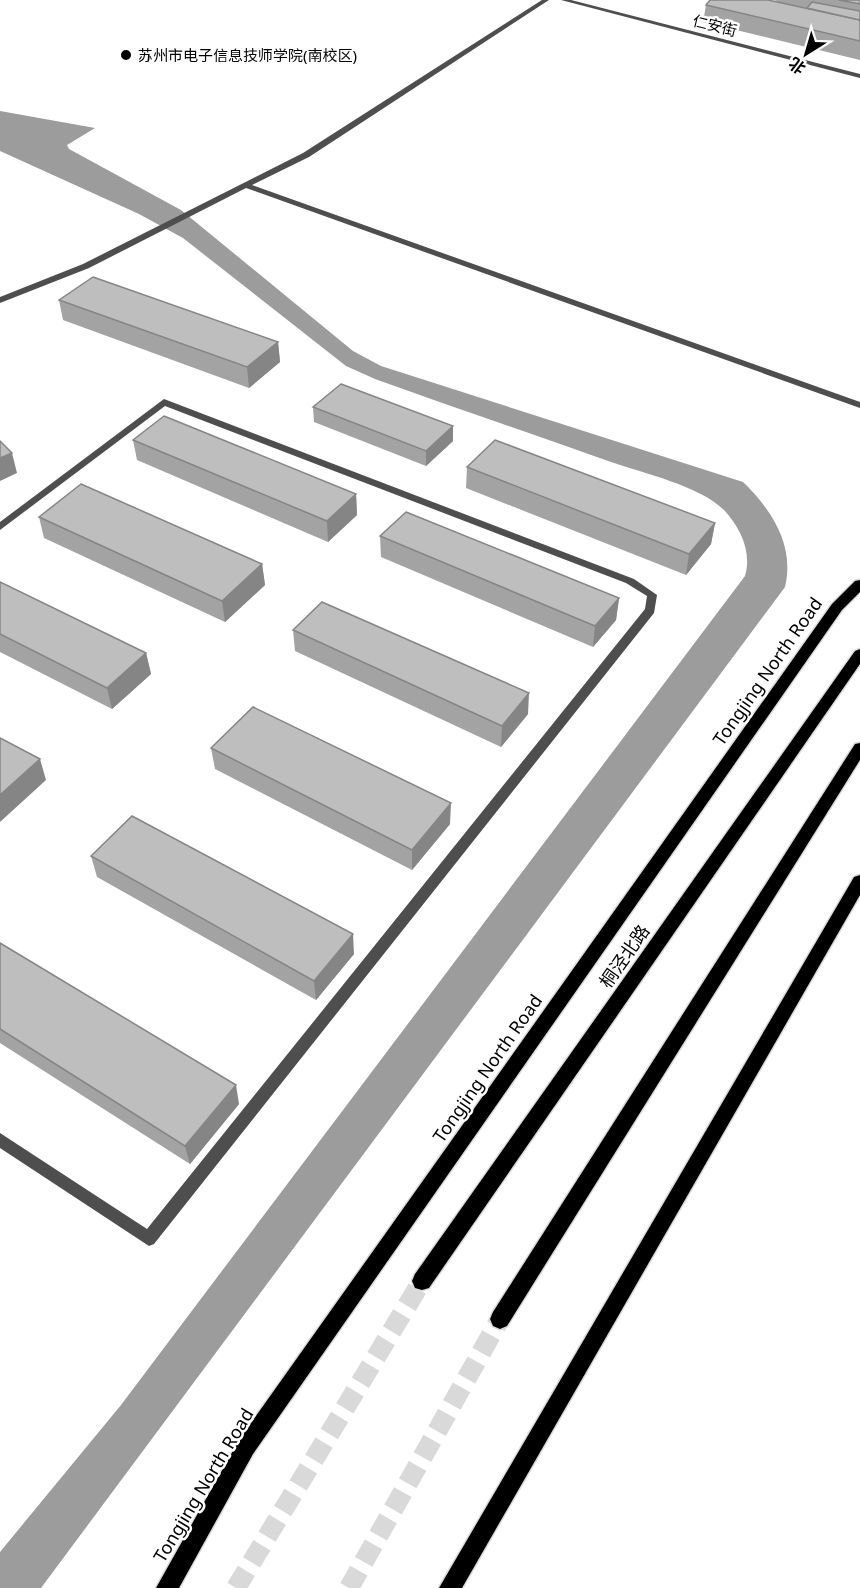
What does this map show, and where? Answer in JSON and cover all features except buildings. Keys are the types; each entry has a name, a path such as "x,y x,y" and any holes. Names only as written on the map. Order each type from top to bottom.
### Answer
{"main road":[{"name":"Tongjing North Road","path":"167,1588 246,1447 837,607 860,584"},
{"name":"桐泾北路","path":"422,1281 860,654"},
{"path":"500,1319 860,748"},
{"path":"450,1588 860,881"}],"street":[{"path":"0,300 86,266 306,154 546,0"},
{"name":"仁安街","path":"564,0 860,76"},
{"path":"247,186 860,405"},
{"path":"0,527 164,402 630,581 652,595 650,610 149,1239 0,1140"}],"shaded area":[{"path":"0,111 95,128 67,145 69,149 181,210 353,351 381,366 743,482 772,517 784,543 787,557 785,587 41,1588 0,1588 0,1552 121,1405 745,576 747,559 744,541 730,517 714,501 701,494 671,481 375,379 346,366 183,238 139,214 0,151"}],"tunnel":[{"path":"236,1588 422,1281"},
{"path":"349,1588 500,1319"}],"place":[{"name":"苏州市电子信息技师学院(南校区)","path":"126,55"}]}
